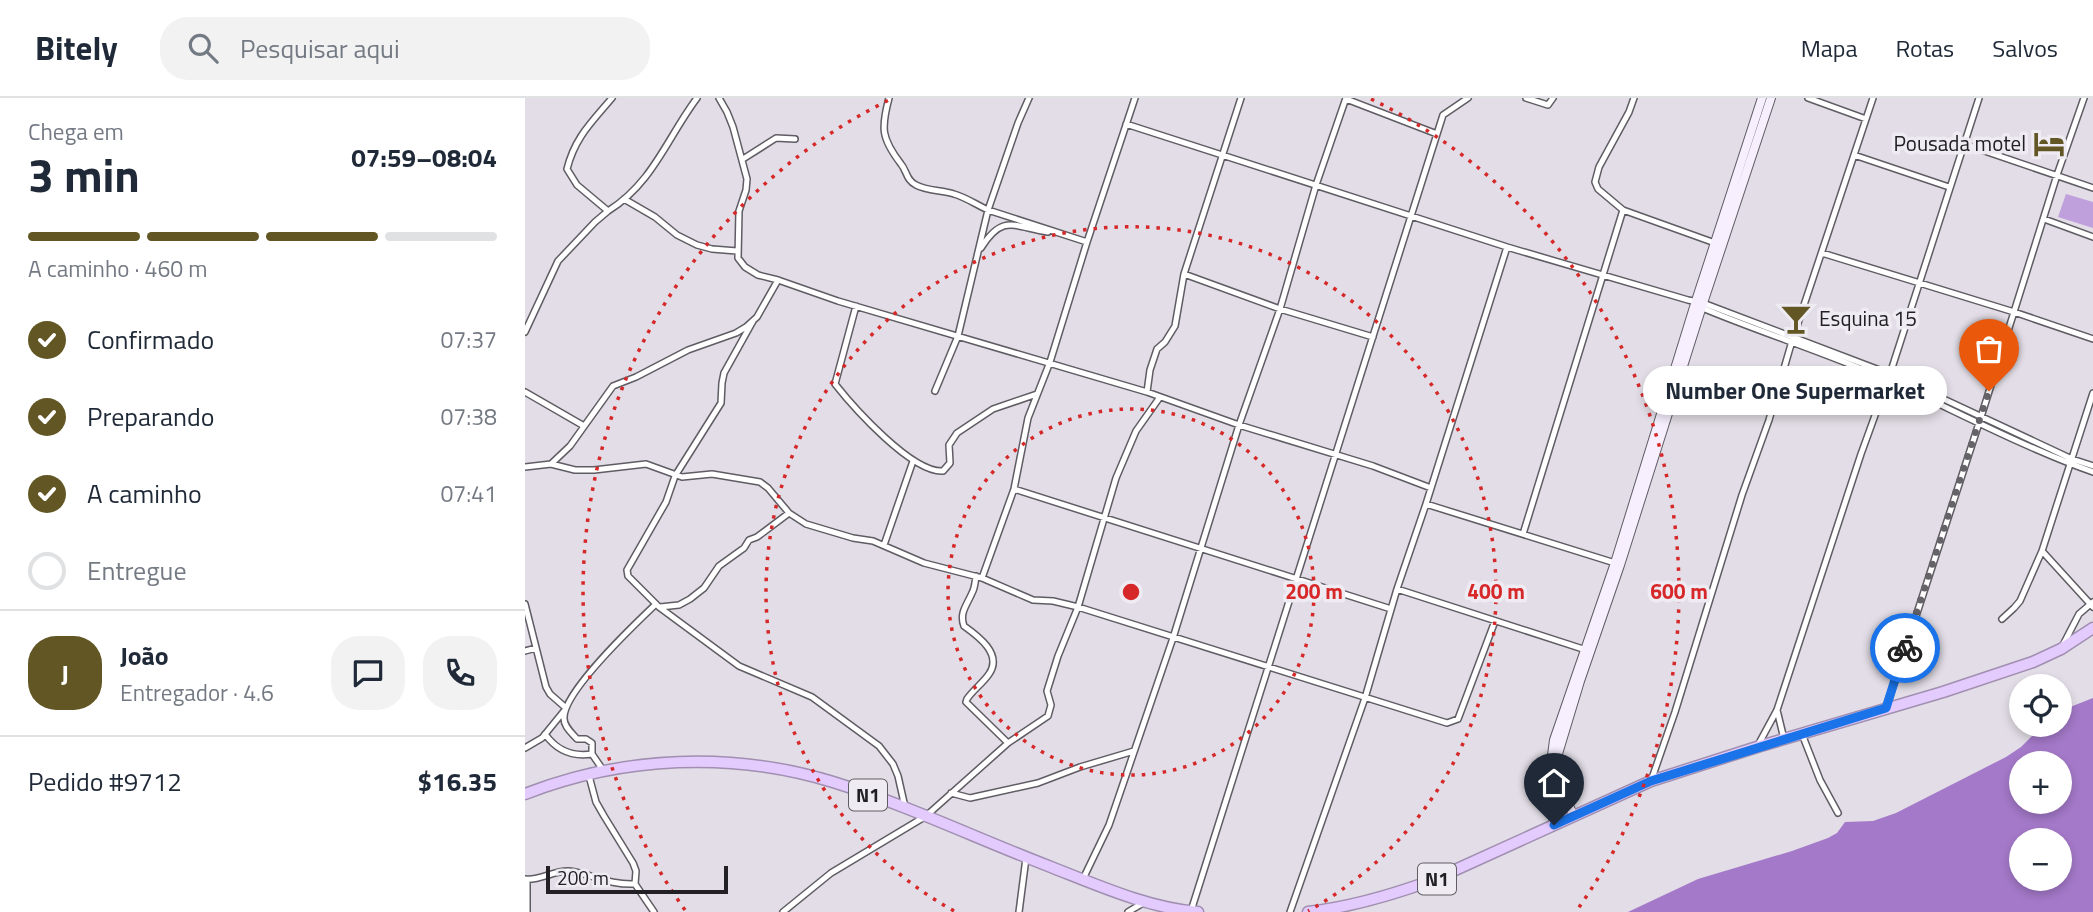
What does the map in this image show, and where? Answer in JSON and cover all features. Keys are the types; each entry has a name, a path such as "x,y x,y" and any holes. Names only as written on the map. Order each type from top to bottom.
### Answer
{"highway":[{"name":"N1","path":"1308,912 1349,909 1403,891 1433,880 1651,781 2033,662 2061,649 2093,628"},
{"name":"N1","path":"525,794 604,770 660,762 734,762 804,774 905,808 1026,858 1145,901 1198,912"}],"street":[{"path":"608,211 577,185 567,169 583,130 612,98"},
{"path":"525,332 558,261 595,222 646,178 697,98"},
{"path":"719,98 727,111 743,159 747,184 740,211 737,251 740,262 758,275 1147,392 1431,488"},
{"path":"889,98 883,118 884,131 889,148 902,165 908,179 918,186 954,194 988,210 1087,242"},
{"path":"935,391 958,336 988,210 1029,98"},
{"path":"1009,743 967,702 993,666 991,652 985,640 962,623 964,610 1014,489 1028,418 1050,362 1135,98"},
{"path":"1147,392 1157,349 1175,326 1184,274 1241,98"},
{"path":"1083,879 1109,825 1173,638 1239,425 1280,309 1316,185 1346,98 1437,134"},
{"path":"1191,911 1443,115 1468,98"},
{"path":"1526,98 1548,105 1553,98"},
{"path":"1635,98 1603,157 1595,182 1598,189 1623,210 1716,243"},
{"path":"1556,824 1550,771 1552,750 1615,563 1762,98"},
{"path":"1572,817 1560,787 1556,769 1557,757 1697,303 1771,98"},
{"path":"1808,98 1866,119"},
{"path":"1651,781 1873,98"},
{"path":"1757,747 1777,710 1979,98"},
{"path":"1886,708 2084,98"},
{"path":"1126,124 1507,247 1697,303 1888,377 2093,472"},
{"path":"743,159 776,138 795,139"},
{"path":"1964,144 2093,188"},
{"path":"1854,155 1949,187"},
{"path":"624,199 655,217 677,235 712,249 737,251"},
{"path":"1523,534 1623,210"},
{"path":"2044,219 2093,237"},
{"path":"976,261 991,234 999,227 1009,225 1059,233"},
{"path":"1290,912 1365,698 1397,589 1507,247"},
{"path":"1822,253 2093,339"},
{"path":"1184,274 1280,309 1373,337"},
{"path":"778,280 725,373 720,403 675,476 666,502 627,570 631,579 658,605 739,666 812,697 879,746 893,764 905,808"},
{"path":"856,306 835,384 883,436 913,461 931,470 943,471 950,463 949,445 957,433 1003,404 1038,394"},
{"path":"551,464 570,446 613,386 688,350 736,333 753,321"},
{"path":"525,391 584,426"},
{"path":"2002,619 2020,601 2042,551 2093,393"},
{"path":"783,912 831,873 926,816 1009,743 1048,716 1051,705 1047,691 1078,607 1116,478 1136,431 1160,397"},
{"path":"884,545 913,461"},
{"path":"2071,461 2093,466"},
{"path":"525,467 551,464 575,470 594,470 646,464 675,476 725,475 759,482 768,488 789,513 806,524 884,545 924,563 979,577 1033,600 1078,607 1447,723 1458,719 1495,621"},
{"path":"1014,489 1391,609"},
{"path":"1426,504 1615,563"},
{"path":"604,770 592,754 591,743 586,738 577,739 566,726 563,718 569,700 616,642 658,605 679,605 690,599 704,588 719,566 744,548 749,540 789,513"},
{"path":"2042,551 2092,604 2079,614 2061,649"},
{"path":"1397,589 1585,650"},
{"path":"525,604 550,694 566,708"},
{"path":"525,651 536,648"},
{"path":"525,748 542,738 566,708"},
{"path":"1777,710 1784,739"},
{"path":"545,734 570,754 592,754"},
{"path":"1802,734 1820,780 1838,813"},
{"path":"950,793 970,798 1038,783 1134,751"},
{"path":"588,775 600,809 633,863 636,871 635,884 654,912"},
{"path":"1019,912 1026,858"},
{"path":"527,912 526,880 569,871 619,885 635,884"},
{"path":"1128,912 1145,901"}],"shaded area":[{"path":"2066,194 2093,202 2093,228 2058,217"},
{"path":"2093,698 2093,912 1628,912 1698,879 1828,838 1837,833 1845,822 1873,821 1896,813 2009,755 2009,814 2072,814 2072,751 2015,751 2031,737 2072,737 2072,706"}],"way so far":[{"path":"1905,648 1989,391"}],"place":[{"name":"Pousada motel","path":"2049,144"},
{"name":"Esquina 15","path":"1796,319"},
{"name":"Number One Supermarket","path":"1989,391"}],"route":[{"path":"1554,825 1651,781 1886,708 1905,648"}]}
